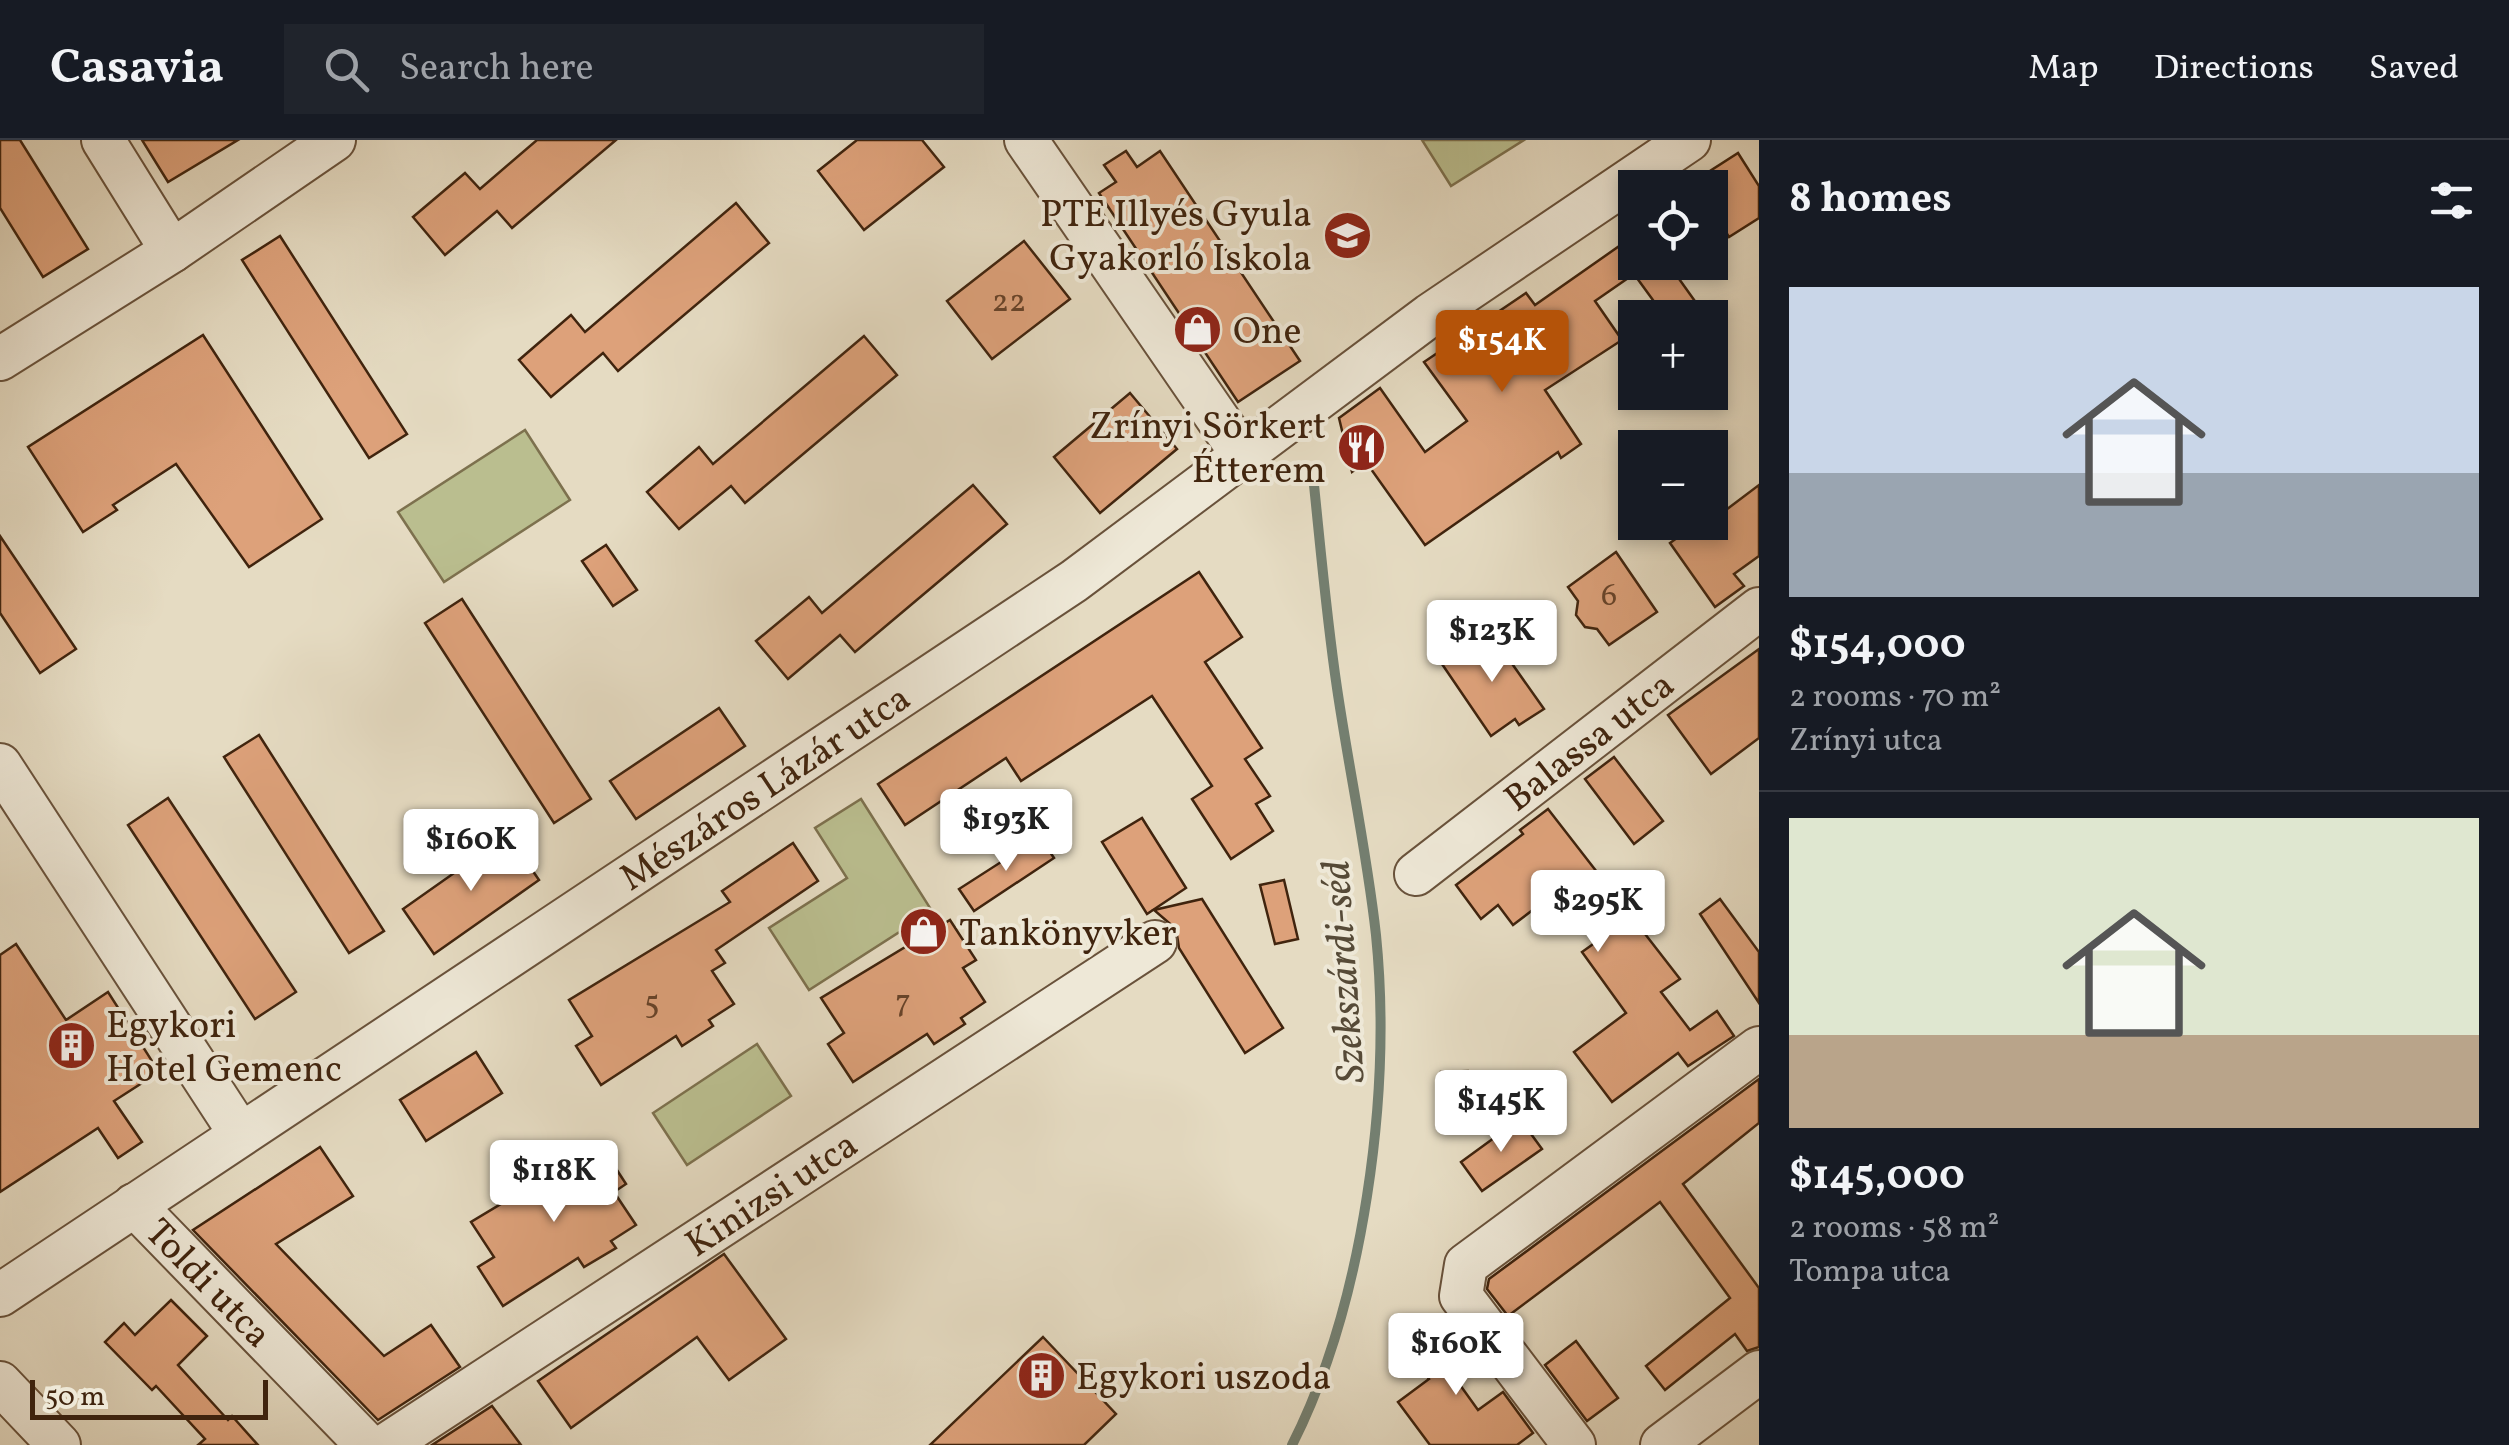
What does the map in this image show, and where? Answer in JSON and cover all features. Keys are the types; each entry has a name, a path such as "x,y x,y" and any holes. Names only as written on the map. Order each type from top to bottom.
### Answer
{"street":[{"path":"103,140 172,251"},
{"path":"0,359 172,251 334,140"},
{"path":"1026,140 1244,457"},
{"name":"Mészáros Lázár utca","path":"0,1295 1074,581 1538,238 1690,140"},
{"name":"Balassa utca","path":"1416,874 1759,608"},
{"path":"0,765 240,1132"},
{"name":"Kinizsi utca","path":"386,1445 1155,942"},
{"path":"1574,1445 1461,1296 1466,1265 1759,1048"},
{"name":"Toldi utca","path":"134,1205 368,1445"},
{"path":"1662,1445 1759,1372"},
{"path":"0,1382 59,1445"}],"green space":[{"path":"1422,140 1524,140 1451,186"},
{"path":"525,430 570,500 444,582 398,512"},
{"path":"861,799 932,911 809,990 769,928 847,878 815,828"},
{"path":"757,1044 791,1096 687,1165 653,1113"}],"building":[{"path":"0,140 20,140 88,249 43,277 0,208"},
{"path":"142,140 238,140 168,182"},
{"path":"537,140 616,140 512,228 497,211 445,255 413,217 465,173 480,189"},
{"path":"857,140 922,140 944,167 864,230 818,171"},
{"path":"1126,151 1137,167 1160,151 1300,361 1238,402 1099,193 1116,182 1104,165"},
{"path":"1738,153 1759,186 1759,218 1729,237 1728,170 1712,170"},
{"path":"736,203 769,243 618,371 603,353 551,397 519,360 571,315 585,332"},
{"path":"280,236 407,434 369,458 242,260"},
{"path":"1024,241 1070,299 992,359 947,301"},
{"path":"1618,247 1618,280 1625,280 1595,301 1618,334 1618,343 1545,390 1581,444 1561,458 1558,452 1425,545 1366,462 1352,472 1339,418 1380,388 1425,452 1467,421 1424,362 1526,293 1535,305"},
{"path":"1638,280 1680,280 1694,300 1653,300"},
{"path":"203,335 322,519 249,567 176,464 113,505 117,510 83,532 28,447"},
{"path":"864,336 897,375 745,503 731,486 679,529 647,492 699,447 713,464"},
{"path":"1130,393 1177,449 1100,513 1054,457"},
{"path":"973,485 1007,524 855,652 840,635 788,679 756,641 809,597 822,613"},
{"path":"1759,485 1759,556 1734,574 1744,586 1715,607 1670,543 1728,540 1728,508"},
{"path":"0,536 76,649 40,673 0,613"},
{"path":"606,545 637,590 613,606 582,561"},
{"path":"1616,552 1657,612 1609,645 1597,629 1585,627 1576,615 1578,601 1568,587"},
{"path":"1199,572 1242,637 1205,662 1262,748 1245,759 1270,796 1256,804 1273,831 1231,859 1192,799 1212,786 1152,696 1021,781 1006,758 905,825 878,784"},
{"path":"462,599 591,799 554,823 425,623"},
{"path":"1489,631 1544,709 1519,725 1515,719 1491,736 1442,664"},
{"path":"1759,649 1759,738 1711,774 1668,715"},
{"path":"719,708 745,746 636,819 610,781"},
{"path":"259,735 384,931 349,953 224,757"},
{"path":"1614,757 1663,821 1634,844 1585,779"},
{"path":"168,798 296,992 255,1019 128,825"},
{"path":"1548,809 1680,979 1661,992 1690,1030 1717,1011 1734,1036 1688,1066 1678,1053 1612,1102 1574,1052 1626,1013 1582,952 1603,937 1564,886 1513,925 1498,905 1481,919 1456,885 1523,834 1520,830"},
{"path":"1142,818 1186,888 1147,914 1102,842"},
{"path":"508,835 539,880 434,954 403,909"},
{"path":"1040,837 1054,858 974,911 959,889"},
{"path":"793,843 818,881 716,950 725,963 712,971 734,1004 709,1020 713,1026 682,1046 676,1036 601,1085 576,1046 592,1036 569,1000 730,902 722,891"},
{"path":"1284,880 1298,939 1275,944 1260,885"},
{"path":"1202,899 1283,1028 1245,1053 1179,948 1176,929 1154,910"},
{"path":"1720,899 1759,952 1759,1003 1700,914"},
{"path":"950,920 976,960 963,968 985,1002 961,1018 965,1024 934,1044 927,1034 853,1082 828,1044 844,1033 821,998"},
{"name":"Egykori Hotel Gemenc","path":"16,944 66,1020 108,992 159,1072 114,1101 142,1142 118,1158 98,1128 0,1192 0,955"},
{"path":"476,1052 502,1093 426,1141 400,1100"},
{"path":"1468,1071 1481,1110 1439,1111 1441,1072"},
{"path":"1759,1079 1759,1123 1683,1184 1759,1288 1759,1347 1747,1351 1735,1334 1665,1390 1646,1366 1730,1298 1660,1202 1508,1316 1487,1289 1489,1279"},
{"path":"1520,1119 1542,1149 1482,1191 1461,1162"},
{"path":"600,1144 626,1184 614,1192 636,1225 611,1241 616,1248 584,1267 578,1258 503,1306 478,1267 494,1257 471,1222"},
{"path":"320,1147 353,1196 276,1244 384,1356 431,1325 460,1367 378,1420 193,1230"},
{"path":"724,1254 786,1339 729,1380 697,1337 571,1428 538,1381"},
{"path":"171,1300 207,1336 178,1365 228,1420 232,1416 258,1445 198,1445 205,1439 156,1386 152,1390 105,1342 124,1323 135,1335"},
{"path":"1445,1316 1467,1345 1450,1358 1456,1366 1450,1371 1478,1410 1503,1392 1533,1433 1517,1445 1430,1445 1398,1402 1429,1379 1405,1345"},
{"name":"Egykori uszoda","path":"1043,1337 1116,1414 1084,1445 930,1445"},
{"path":"1576,1341 1618,1398 1587,1421 1545,1365"},
{"path":"492,1406 521,1445 432,1445"}],"waterway":[{"name":"Szekszárdi-séd","path":"1292,1445 1338,1328 1354,1263 1367,1196 1380,1061 1376,935 1333,663 1314,485"}],"place":[{"name":"PTE Illyés Gyula Gyakorló Iskola","path":"1347,235"},
{"name":"One","path":"1198,330"},
{"name":"Zrínyi Sörkert Étterem","path":"1361,447"},
{"name":"Tankönyvker","path":"924,932"},
{"name":"Egykori Hotel Gemenc","path":"71,1046"},
{"name":"Egykori uszoda","path":"1041,1376"}]}
